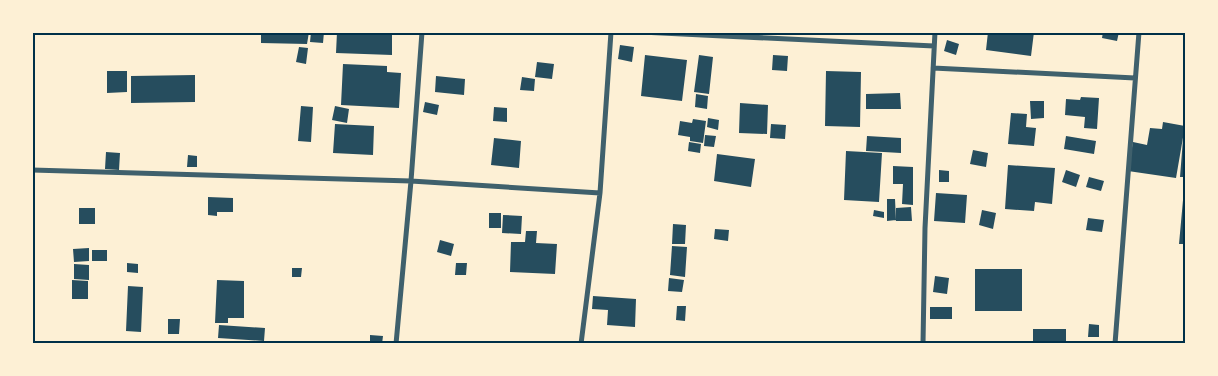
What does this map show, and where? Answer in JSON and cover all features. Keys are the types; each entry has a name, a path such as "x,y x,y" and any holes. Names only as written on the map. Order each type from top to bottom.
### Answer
{"street":[{"path":"396,344 422,32"},
{"path":"581,344 600,193 611,32"},
{"path":"641,32 934,46"},
{"path":"923,344 925,228 935,32"},
{"path":"1115,344 1139,32"},
{"path":"933,68 1135,78"},
{"path":"32,170 411,181 600,193"}],"building":[{"path":"261,32 309,32 307,44 261,43"},
{"path":"311,32 324,32 323,43 310,42"},
{"path":"337,32 392,32 392,55 336,53"},
{"path":"988,32 1034,32 1031,56 986,50"},
{"path":"1103,32 1119,32 1117,41 1102,38"},
{"path":"947,40 959,44 956,55 944,51"},
{"path":"620,45 634,47 632,62 618,59"},
{"path":"299,47 308,48 306,64 296,62"},
{"path":"645,55 687,60 682,101 641,96"},
{"path":"699,55 713,57 709,94 694,92"},
{"path":"773,55 788,56 787,71 772,70"},
{"path":"537,62 554,64 552,79 535,77"},
{"path":"343,64 387,66 387,72 401,73 399,108 341,105"},
{"path":"107,71 127,71 127,92 107,93"},
{"path":"826,71 861,72 860,127 825,126"},
{"path":"195,75 195,102 131,103 131,76"},
{"path":"436,76 465,79 464,95 435,92"},
{"path":"522,77 535,79 534,91 520,90"},
{"path":"900,93 901,109 866,109 866,94"},
{"path":"696,94 708,96 707,109 695,107"},
{"path":"1081,97 1099,98 1097,129 1084,128 1085,117 1065,115 1066,99 1080,100"},
{"path":"1030,101 1044,101 1044,118 1031,119"},
{"path":"425,102 439,105 437,115 423,112"},
{"path":"740,103 768,105 767,134 739,133"},
{"path":"301,106 313,107 311,142 298,141"},
{"path":"335,106 349,109 347,123 332,120"},
{"path":"494,107 507,108 507,122 493,121"},
{"path":"1011,113 1027,114 1026,127 1036,128 1034,146 1008,144"},
{"path":"708,118 719,120 718,130 707,127"},
{"path":"693,119 706,121 703,143 690,141 690,137 678,135 680,121 692,123"},
{"path":"1163,122 1185,126 1176,178 1128,171 1133,142 1147,145 1150,128 1162,129"},
{"path":"335,124 374,126 373,155 333,153"},
{"path":"771,124 786,125 785,139 770,138"},
{"path":"705,135 716,136 714,147 704,146"},
{"path":"867,136 901,138 901,153 866,151"},
{"path":"1066,136 1096,141 1094,154 1064,149"},
{"path":"494,138 521,141 519,168 491,165"},
{"path":"1183,139 1186,140 1186,177 1180,177"},
{"path":"689,142 701,144 700,153 688,151"},
{"path":"973,150 988,153 986,167 970,164"},
{"path":"846,151 882,153 879,202 844,200"},
{"path":"106,152 120,153 119,170 105,169"},
{"path":"717,154 755,159 751,187 714,181"},
{"path":"188,155 197,156 197,167 187,167"},
{"path":"1008,165 1055,168 1052,204 1035,202 1034,211 1005,209"},
{"path":"893,166 913,167 913,205 902,204 903,184 893,184"},
{"path":"939,170 949,171 949,182 939,182"},
{"path":"1066,170 1080,175 1076,187 1062,182"},
{"path":"1089,177 1104,181 1101,191 1086,187"},
{"path":"1184,189 1186,189 1186,244 1179,244"},
{"path":"936,193 967,195 965,223 934,221"},
{"path":"208,197 233,198 233,212 217,212 217,216 208,215"},
{"path":"887,199 895,199 896,220 887,221"},
{"path":"911,207 912,221 896,221 896,208"},
{"path":"79,208 95,208 95,224 79,224"},
{"path":"874,210 884,212 884,218 873,216"},
{"path":"982,210 996,213 993,229 979,225"},
{"path":"489,213 501,213 501,228 489,228"},
{"path":"503,215 522,216 521,234 502,233"},
{"path":"1088,218 1104,220 1102,232 1086,230"},
{"path":"673,224 686,225 685,244 672,244"},
{"path":"715,229 729,230 728,241 714,239"},
{"path":"526,231 537,231 536,243 557,244 555,274 510,272 511,242 525,242"},
{"path":"440,240 454,244 451,256 437,252"},
{"path":"672,246 687,247 685,277 670,275"},
{"path":"89,248 89,261 74,262 73,249"},
{"path":"92,250 107,250 107,261 92,261"},
{"path":"127,263 138,264 138,273 127,272"},
{"path":"456,263 467,263 466,275 455,275"},
{"path":"74,264 89,265 89,280 74,279"},
{"path":"292,268 302,268 301,277 292,277"},
{"path":"975,269 1022,269 1022,311 975,311"},
{"path":"935,276 949,278 947,294 933,292"},
{"path":"669,278 684,280 682,292 668,291"},
{"path":"72,280 88,281 88,299 72,299"},
{"path":"217,280 244,281 244,318 228,318 228,323 215,323"},
{"path":"128,286 143,287 141,332 126,331"},
{"path":"593,296 636,299 635,327 607,325 608,310 592,309"},
{"path":"677,306 686,306 685,321 676,320"},
{"path":"930,307 952,307 952,319 930,319"},
{"path":"168,319 180,319 179,334 168,334"},
{"path":"1089,324 1099,325 1099,337 1088,337"},
{"path":"219,325 265,328 264,341 218,338"},
{"path":"1033,329 1066,329 1066,344 1033,344"},
{"path":"370,335 383,336 382,344 370,344"}]}
